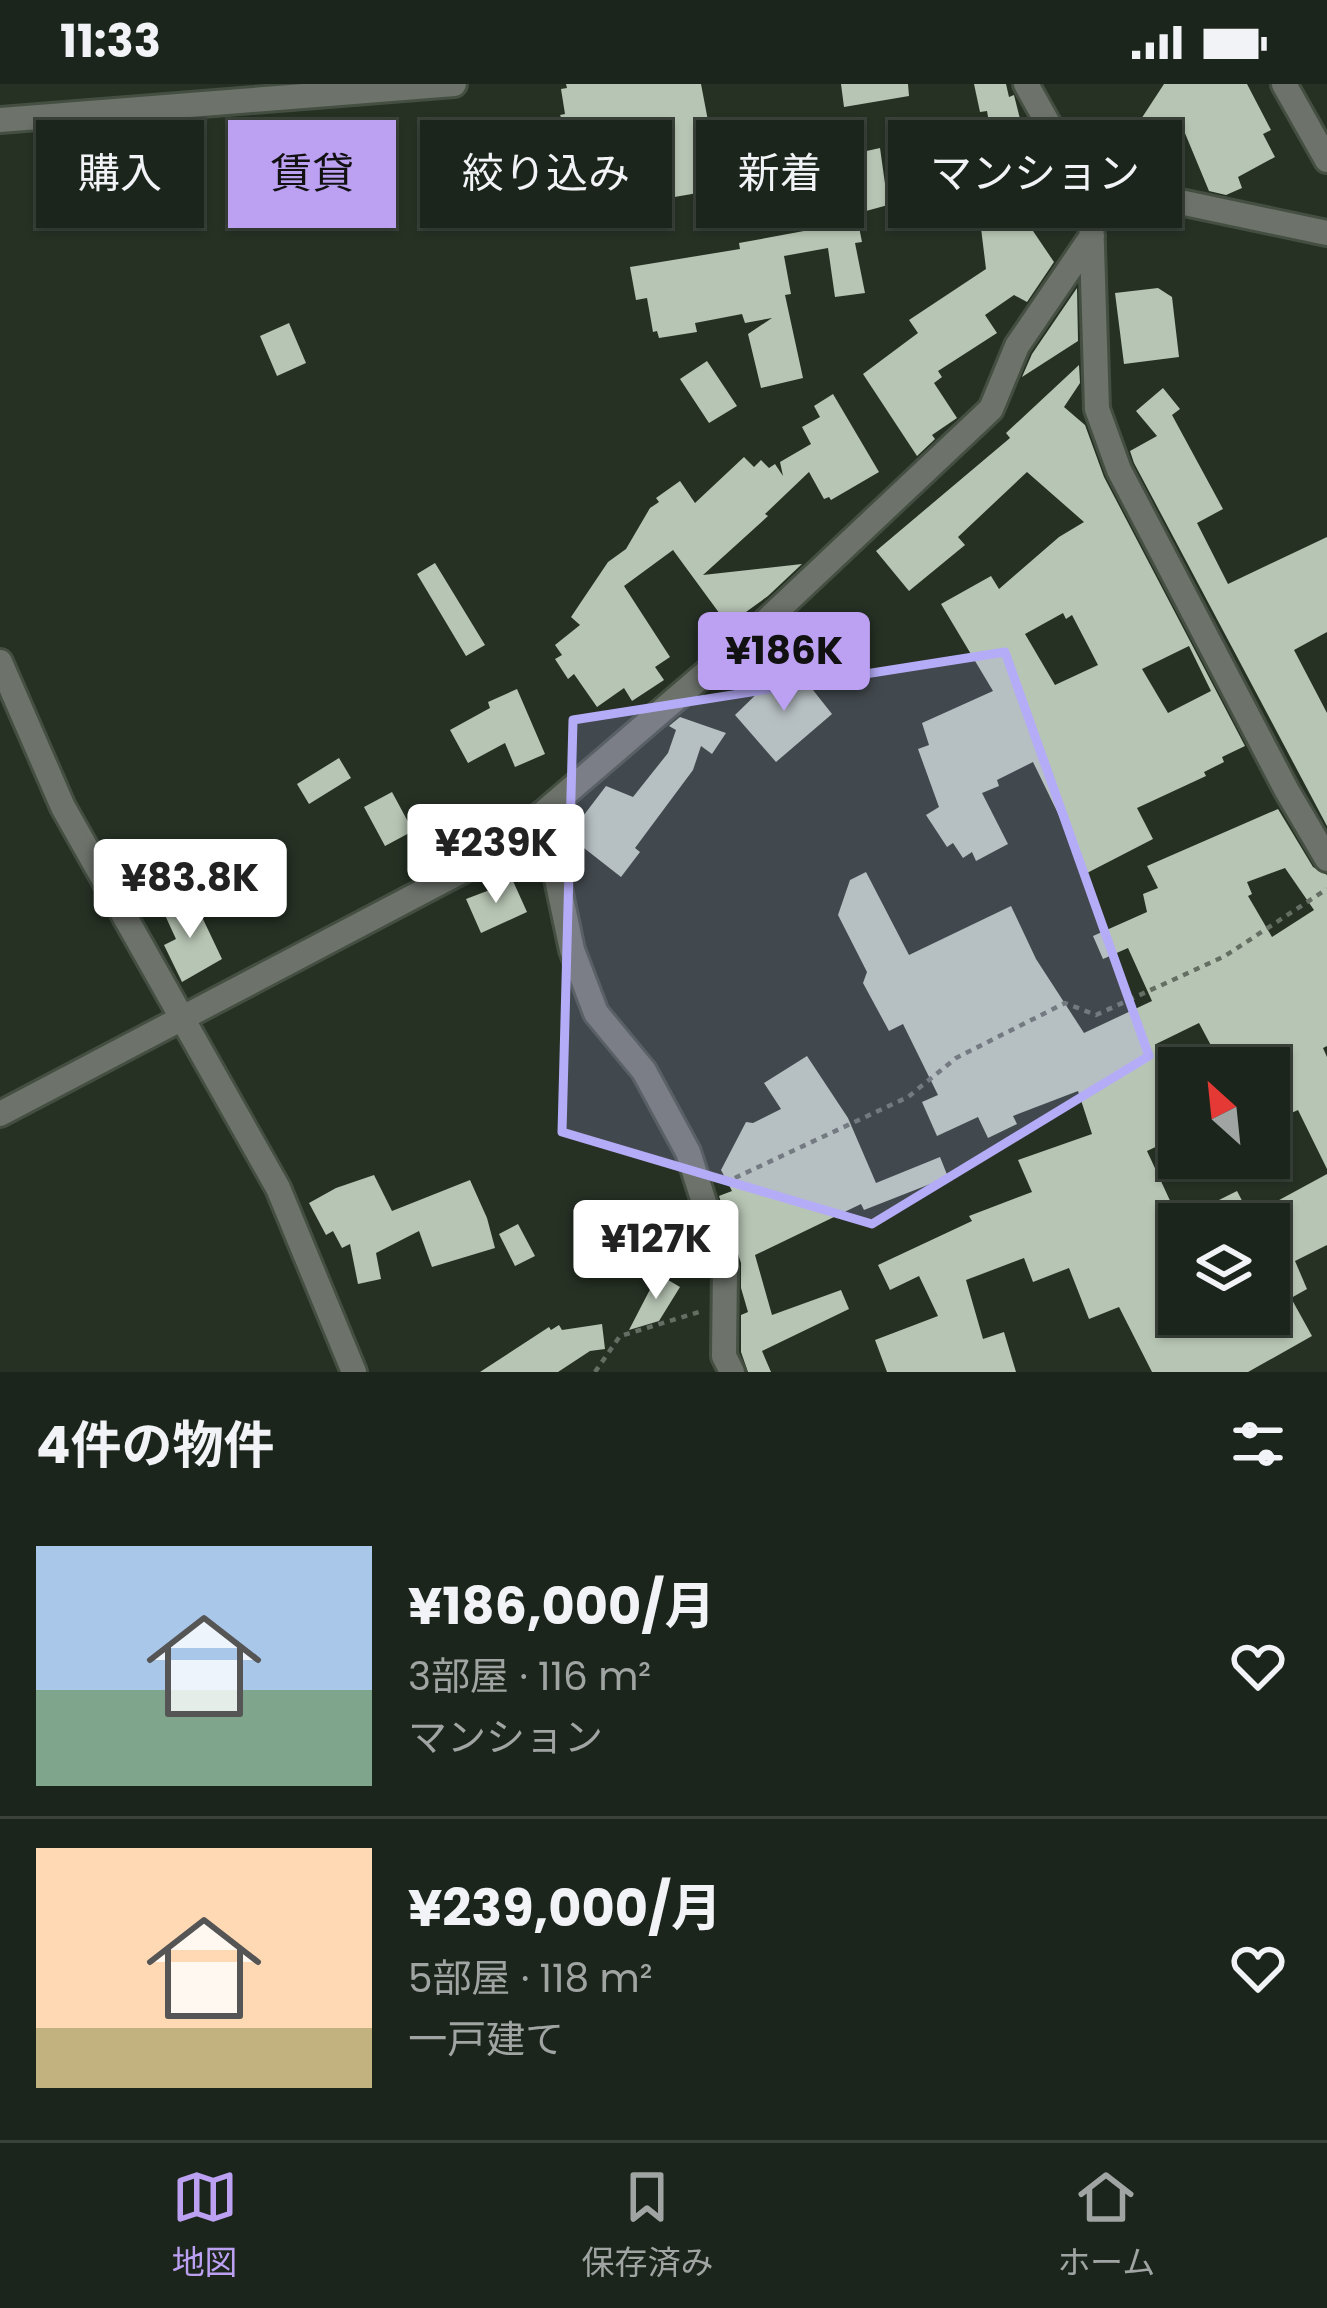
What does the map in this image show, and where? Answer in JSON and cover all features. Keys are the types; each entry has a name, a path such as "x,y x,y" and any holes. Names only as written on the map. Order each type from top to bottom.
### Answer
{"street":[{"path":"0,120 454,84"},
{"path":"1026,84 1046,120"},
{"path":"1284,84 1327,160"},
{"path":"1182,202 1327,233"},
{"path":"1092,228 1097,409 1119,470 1327,859"},
{"path":"0,1114 478,862 543,813 766,622 991,409 1017,346 1092,236"},
{"path":"0,662 63,807 278,1187 354,1372"},
{"path":"543,813 572,950 596,1013 644,1071 688,1152 725,1268 724,1356 732,1372"}],"path":[{"path":"700,1194 908,1097 956,1058 1065,1003 1096,1015 1226,956 1327,889"},
{"path":"595,1372 620,1336 726,1304"}],"highlighted area":[{"path":"1005,652 1149,1056 872,1224 562,1132 573,720"}],"building":[{"path":"566,84 701,84 708,120 696,120 696,193 672,197 672,120 562,120 561,89"},
{"path":"841,84 908,84 909,96 844,107"},
{"path":"974,84 1006,84 1020,120 989,120 987,111 980,112"},
{"path":"1164,84 1247,84 1271,130 1263,134 1275,157 1238,177 1242,188 1226,195 1209,191 1182,120 1140,120"},
{"path":"880,148 888,205 864,212 864,152"},
{"path":"859,228 862,242 855,243 865,293 835,297 828,248 784,256 791,294 785,295 803,378 761,388 748,334 772,318 745,323 742,314 695,323 697,332 659,338 653,332 647,298 636,300 630,267 740,249 739,243 804,231"},
{"path":"981,228 1056,228 1033,231 1054,262 1027,302 1014,295 985,315 997,333 938,371 942,377 934,383 957,418 932,435 935,439 917,456 863,374 918,333 909,320 986,269"},
{"path":"1077,288 1078,341 1022,377 1032,354"},
{"path":"1158,288 1172,297 1179,357 1124,364 1115,293"},
{"path":"289,323 306,363 277,376 260,336"},
{"path":"707,361 737,406 709,423 680,379"},
{"path":"1079,365 1080,383 1064,407 1085,425 1104,477 1245,746 1222,757 1224,762 1204,772 1206,776 1137,808 1153,839 1087,873 1033,762 982,793 1008,844 976,861 972,852 963,858 953,843 947,847 926,815 939,807 918,749 929,745 922,723 993,691 941,604 991,576 999,589 1059,537 1084,522 1027,472 958,537 965,545 909,591 876,551 1010,438 1006,433","holes":["1063,613 1066,619 1072,615 1098,665 1055,685 1025,634","1189,646 1211,691 1168,713 1142,669"]},
{"path":"1163,388 1180,409 1172,415 1223,509 1197,523 1228,584 1327,537 1327,632 1294,650 1327,713 1327,826 1134,463 1130,451 1157,436 1136,411"},
{"path":"833,394 879,472 831,500 824,499 809,472 703,575 802,564 728,625 673,550 624,586 670,657 655,667 664,680 632,701 624,688 597,707 574,674 568,679 555,659 562,655 555,645 580,625 571,617 608,562 626,549 650,508 659,502 656,498 680,481 695,503 744,457 754,467 761,460 769,468 775,464 783,476 780,462 811,444 802,427 820,417 814,406"},
{"path":"435,563 485,645 466,656 417,574"},
{"path":"794,666 832,714 776,762 735,715 770,681 772,684"},
{"path":"517,689 545,754 515,767 505,743 468,763 450,730 490,708 488,702"},
{"path":"680,717 726,733 712,754 701,746 693,770 635,848 640,852 621,877 575,841 571,832 606,786 633,797 668,753 676,730 669,726"},
{"path":"339,758 351,778 309,804 297,784"},
{"path":"392,792 413,831 385,846 364,807"},
{"path":"1278,809 1313,867 1327,875 1327,1046 1323,1048 1327,1057 1327,1169 1298,1110 1290,1114 1290,1047 1212,1047 1199,1023 1156,1044 1158,1146 1147,1151 1171,1203 1158,1203 1158,1335 1290,1335 1290,1203 1274,1203 1327,1174 1327,1245 1295,1261 1307,1289 1291,1298 1312,1336 1248,1372 1152,1372 1119,1307 1089,1319 1069,1268 1033,1282 1024,1258 966,1280 983,1339 1004,1332 1016,1372 887,1372 875,1340 938,1316 919,1276 890,1290 878,1265 972,1221 969,1216 1032,1192 1018,1160 1092,1134 1078,1091 1013,1116 1017,1124 988,1138 978,1117 937,1136 922,1102 938,1095 903,1024 889,1031 863,983 867,972 838,915 850,880 866,872 909,955 1011,906 1036,959 1084,1033 1152,1001 1128,948 1103,959 1093,936 1147,912 1143,894 1158,888 1147,866","holes":["1285,868 1314,910 1272,937 1248,896 1252,894 1247,882"]},
{"path":"513,881 527,912 481,933 466,899"},
{"path":"193,898 222,959 182,982 164,945 176,939 164,913"},
{"path":"807,1056 848,1118 876,1183 940,1157 948,1177 864,1210 861,1204 755,1255 772,1315 841,1290 849,1309 762,1351 771,1372 748,1372 741,1352 741,1315 748,1312 741,1263 719,1196 732,1191 721,1170 746,1122 781,1109 764,1083"},
{"path":"374,1175 392,1211 470,1180 495,1248 432,1267 419,1231 376,1253 381,1279 358,1284 350,1244 342,1248 333,1231 326,1235 309,1203"},
{"path":"1237,1191 1243,1203 1213,1203"},
{"path":"518,1224 535,1256 515,1266 499,1234"},
{"path":"658,1274 680,1287 659,1321 629,1330"},
{"path":"602,1324 605,1349 590,1351 558,1372 480,1372 549,1327 559,1325 562,1330"}]}
